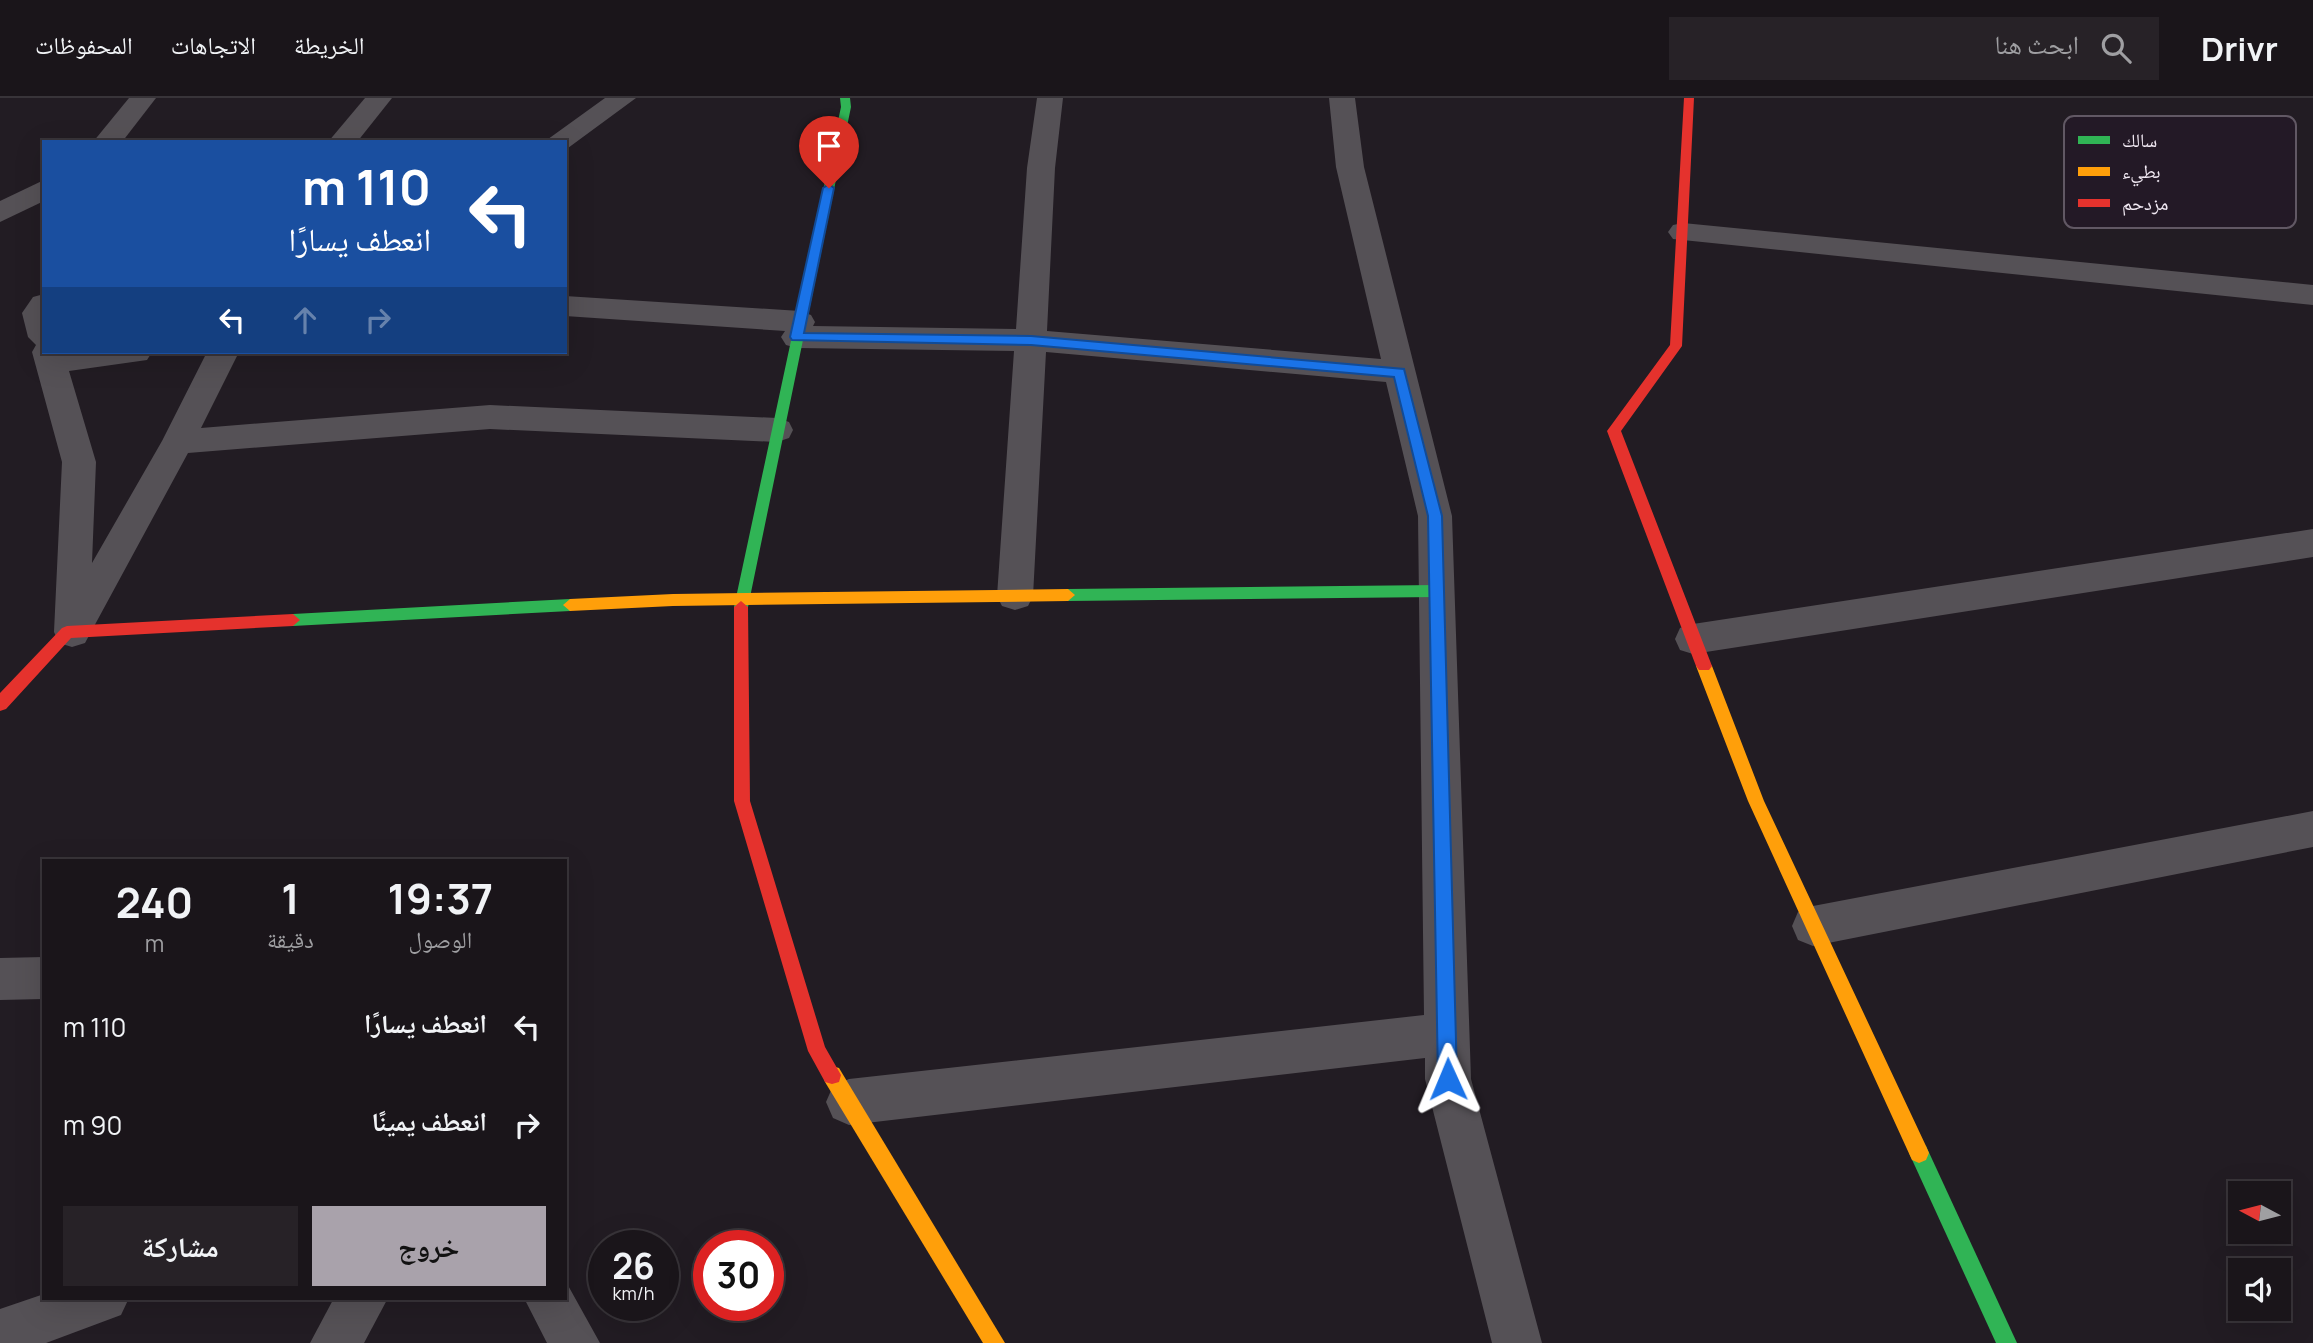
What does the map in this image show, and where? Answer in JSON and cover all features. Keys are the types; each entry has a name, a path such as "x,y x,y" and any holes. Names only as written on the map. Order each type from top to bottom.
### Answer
{"street":[{"path":"109,140 143,98"},
{"path":"344,140 379,98"},
{"path":"561,140 623,98"},
{"path":"845,98 741,599 742,801 817,1051 995,1343"},
{"path":"1015,596 1041,167 1050,98"},
{"path":"1342,98 1350,167 1435,516 1448,1079 1517,1343"},
{"path":"1689,98 1676,346 1614,431 1756,800 2007,1343"},
{"path":"0,213 42,190"},
{"path":"1683,232 2313,295"},
{"path":"567,306 798,330 1031,340 1400,372"},
{"path":"42,307 37,313 42,330"},
{"path":"49,354 79,462 72,632"},
{"path":"72,632 178,442 222,354"},
{"path":"178,442 490,417 777,430"},
{"path":"1693,639 2313,543"},
{"path":"0,704 67,632 741,599 1437,591"},
{"path":"1814,926 2313,829"},
{"path":"0,979 42,978"},
{"path":"849,1102 1447,1034"},
{"path":"0,1334 98,1300"},
{"path":"335,1343 362,1300"},
{"path":"550,1300 575,1343"}],"traffic: fast":[{"path":"741,607 846,107 845,98"},
{"path":"1068,595 1437,591"},
{"path":"293,620 570,605"},
{"path":"1919,1153 2007,1343"}],"traffic: slow":[{"path":"570,605 673,600 1068,595"},
{"path":"1704,666 1756,801 1919,1153"},
{"path":"832,1075 995,1343"}],"traffic: jam":[{"path":"1689,98 1676,346 1614,431 1704,666"},
{"path":"741,607 742,801 817,1051 832,1075"},
{"path":"0,704 67,632 293,620"}],"route":[{"path":"829,188 797,337 1031,340 1400,372 1435,516 1448,1079"}]}
